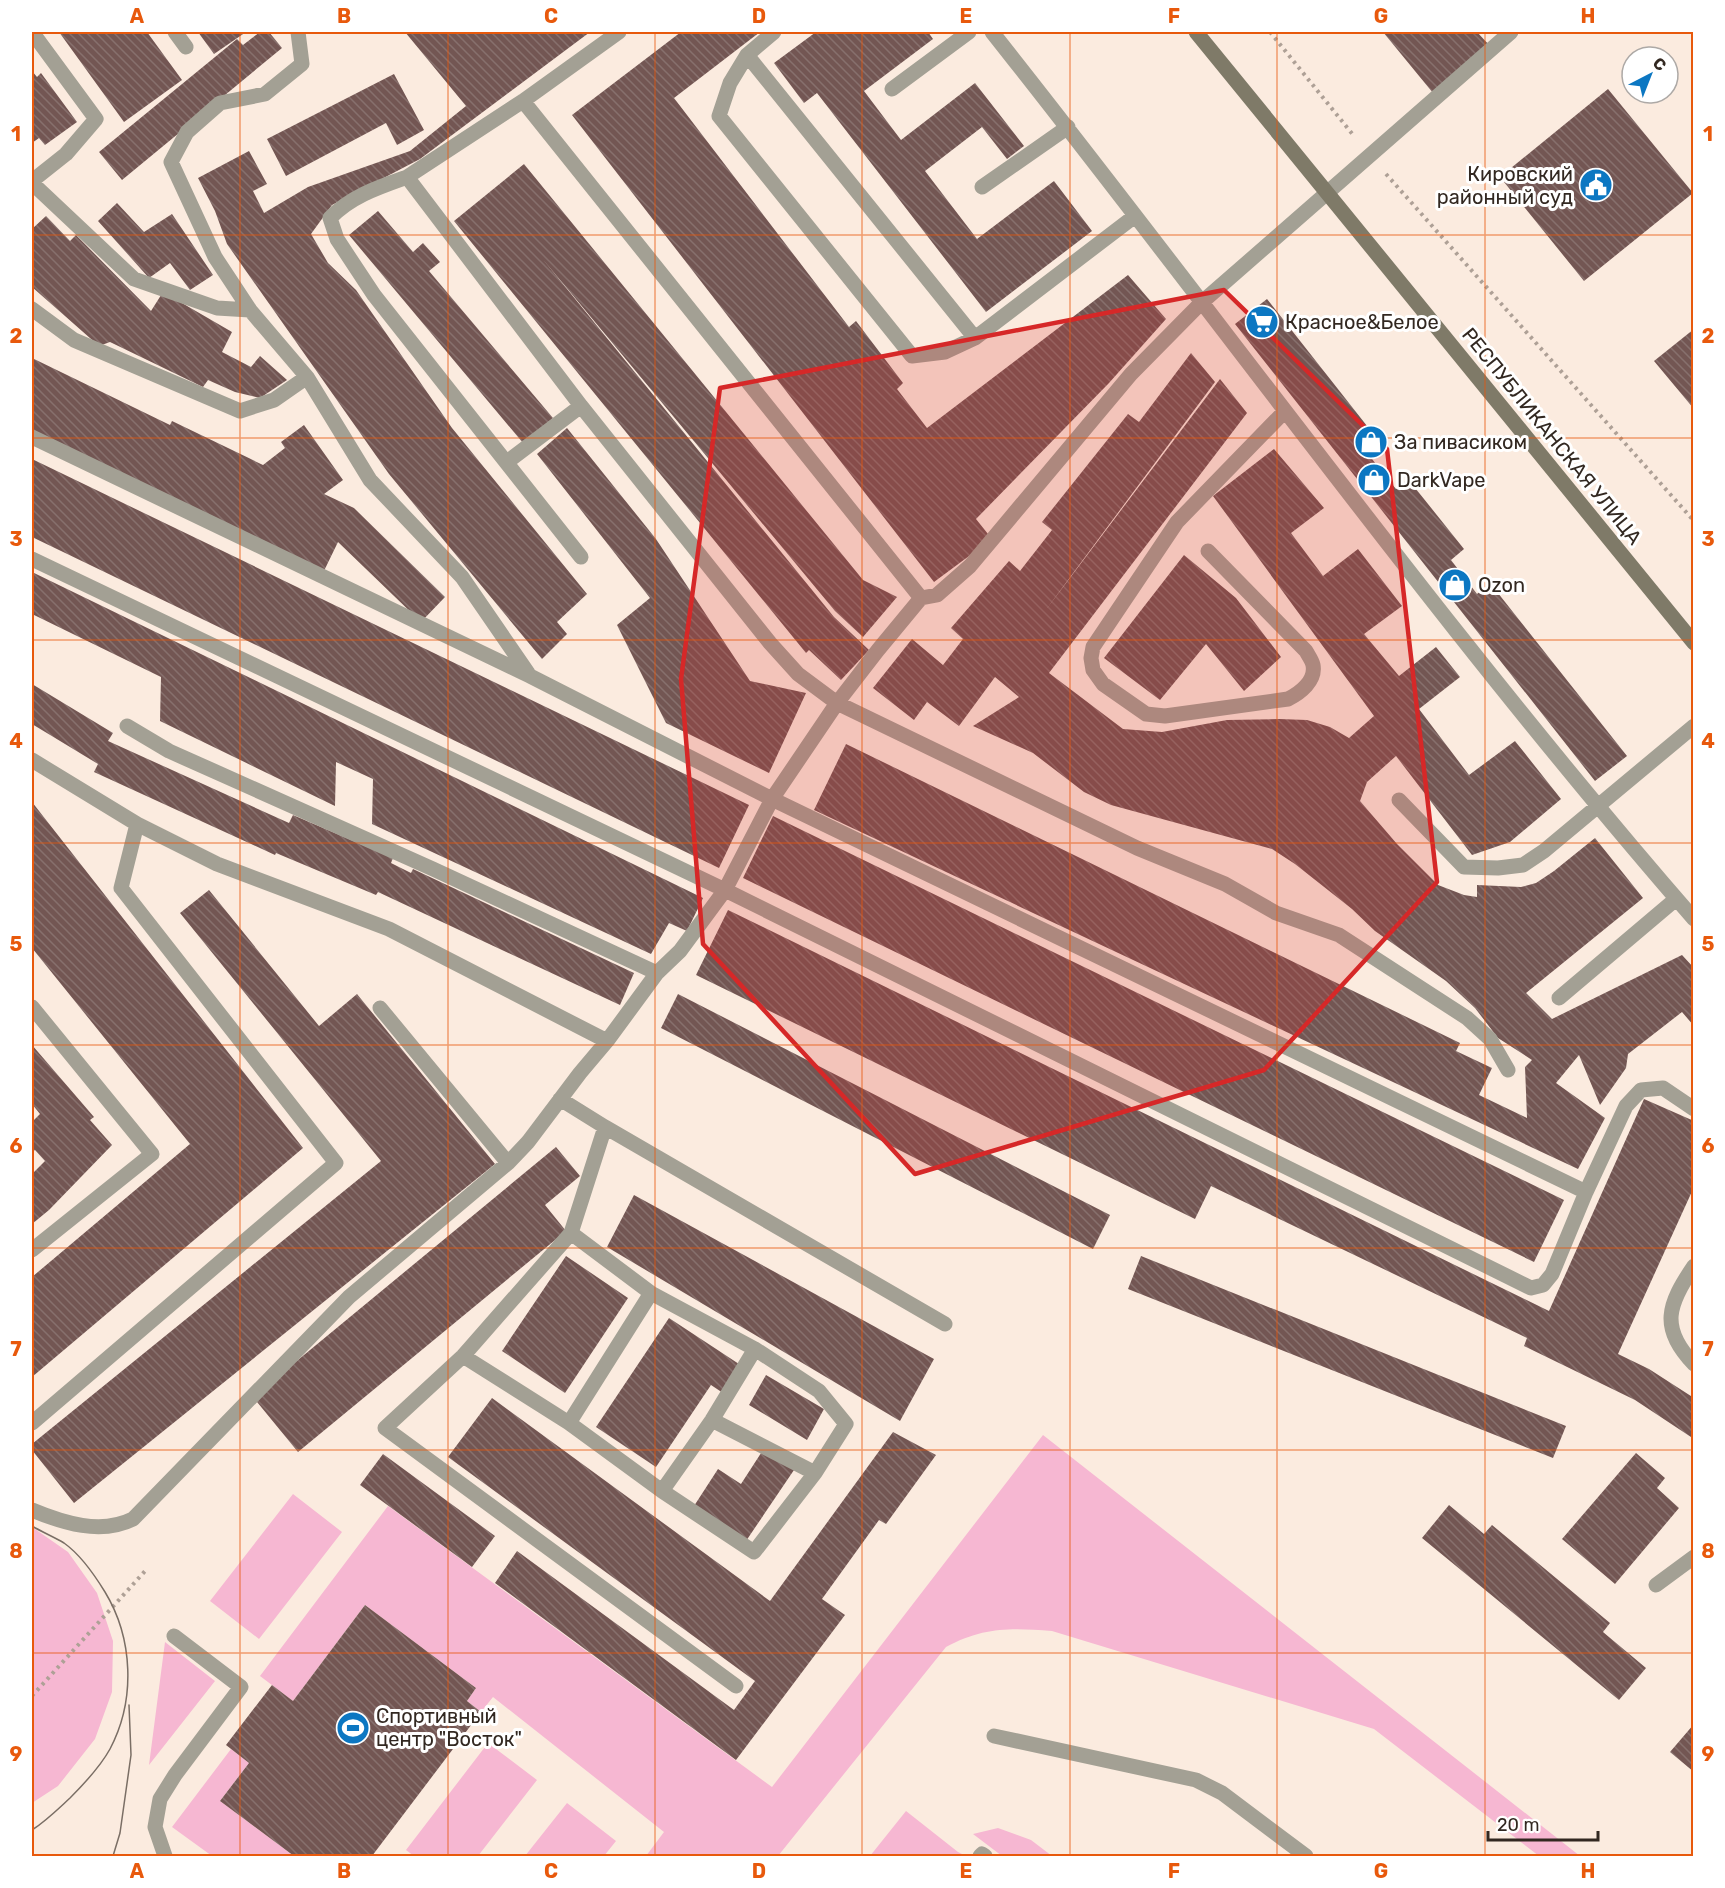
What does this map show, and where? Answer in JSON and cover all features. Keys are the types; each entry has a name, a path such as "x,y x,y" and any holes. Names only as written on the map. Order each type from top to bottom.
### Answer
{"main road":[{"name":"РЕСПУБЛИКАНСКАЯ УЛИЦА","path":"1196,32 1694,643"}],"lane":[{"path":"32,32 96,119 66,154 32,182 134,279 217,308 250,310"},
{"path":"175,32 186,47"},
{"path":"298,32 302,64 265,94 220,103 187,132 171,162 215,257 250,310 307,377 370,480 462,577 530,676"},
{"path":"581,557 374,295 337,239 330,218 342,206 373,189 406,177 523,101 618,32"},
{"path":"774,32 747,55 730,83 719,116 912,356 945,352 975,338 1135,216"},
{"path":"892,89 969,32"},
{"path":"992,32 1068,127 1284,412 1596,806 1694,919"},
{"path":"32,1510 73,1524 91,1527 122,1525 133,1519 349,1297 508,1163 528,1142 657,973 680,951 725,890 772,799 837,703 921,598 937,594 970,566 1131,374 1201,303 1511,32"},
{"path":"747,55 975,338"},
{"path":"523,101 921,598"},
{"path":"982,187 1068,127"},
{"path":"406,177 581,406 770,643 798,674 837,703 1137,848 1225,884 1276,913 1339,935 1467,1018 1490,1039 1508,1070"},
{"path":"32,309 74,340 240,411 274,400 307,377"},
{"path":"507,462 581,406"},
{"path":"1208,551 1306,651 1313,665 1312,676 1299,694 1288,699 1165,716 1146,714 1098,679 1091,664 1093,647 1177,522 1284,412"},
{"path":"32,436 530,676 772,799 1586,1192"},
{"path":"32,559 725,890 1531,1288 1543,1285 1552,1274 1586,1192 1626,1106 1641,1090 1663,1088 1694,1108"},
{"path":"127,726 169,751 422,864 657,973"},
{"path":"1399,800 1464,867 1498,868 1523,865 1544,851 1694,726"},
{"path":"32,760 137,824 217,864 389,929 607,1041"},
{"path":"32,1423 336,1163 121,888 137,824"},
{"path":"1559,998 1676,899"},
{"path":"32,1007 152,1154 32,1250"},
{"path":"380,1008 508,1163"},
{"path":"560,1099 945,1324"},
{"path":"605,1127 571,1233 464,1356 386,1428 736,1686"},
{"path":"464,1356 569,1423 662,1491 754,1552 815,1473 846,1424 819,1391 755,1349 651,1293 571,1233"},
{"path":"1694,1266 1681,1285 1671,1311 1671,1334 1694,1364"},
{"path":"569,1423 651,1293"},
{"path":"662,1491 712,1420 755,1349"},
{"path":"712,1420 815,1473"},
{"path":"1656,1584 1694,1557"},
{"path":"165,1857 155,1827 160,1799 175,1775 241,1687 174,1636"},
{"path":"994,1736 1196,1780 1222,1793 1306,1857"},
{"path":"980,1857 982,1854 985,1857"}],"path":[{"path":"1270,32 1370,156 1694,521"},
{"path":"32,1696 146,1570"}],"highlighted area":[{"path":"1224,290 1387,449 1437,882 1264,1070 915,1174 703,944 681,679 720,388"}],"shaded area":[{"path":"1043,1435 1580,1856 1539,1856 1374,1729 1052,1631 998,1630 960,1640 946,1647 778,1856 646,1856 664,1832 493,1697 481,1712 467,1701 476,1688 365,1605 293,1701 260,1676 388,1506 772,1787"},
{"path":"293,1494 342,1532 259,1639 210,1601"},
{"path":"32,1527 68,1552 97,1593 113,1641 112,1692 95,1739 58,1786 32,1803"},
{"path":"165,1642 215,1681 149,1765"},
{"path":"488,1743 537,1780 478,1856 414,1856 406,1850"},
{"path":"231,1749 249,1763 220,1801 294,1856 212,1856 172,1827"},
{"path":"567,1803 616,1841 604,1856 525,1856"},
{"path":"906,1811 958,1852 966,1856 870,1856"},
{"path":"998,1828 1031,1840 1052,1856 1002,1856 973,1834"}],"building":[{"path":"59,32 147,32 182,80 124,122"},
{"path":"198,32 246,32 214,54"},
{"path":"260,32 269,32 282,48 122,180 99,152 237,39 243,45"},
{"path":"405,32 590,32 420,159 332,205 311,234 328,263 356,290 452,428 587,594 557,622 567,634 542,659 389,474 227,244 215,211 198,178 249,151 267,184 253,191 264,213 308,187 410,151 466,106"},
{"path":"681,32 760,32 674,98 849,327 856,321 903,383 897,389 927,428 1128,275 1166,319 1109,383 976,519 992,539 934,582 572,115"},
{"path":"816,32 928,32 933,39 864,91 901,140 975,83 1024,146 1007,159 982,127 925,171 977,239 1054,181 1092,231 986,312 817,93 804,103 774,63"},
{"path":"1383,32 1477,32 1490,46 1433,93"},
{"path":"32,71 37,77 41,73 77,122 45,145 39,138 32,143"},
{"path":"394,74 424,130 397,145 386,123 286,176 267,139"},
{"name":"Кировский районный суд","path":"1608,89 1693,193 1584,281 1500,177"},
{"path":"524,164 863,580 897,597 863,637 835,611 541,257 834,617 869,650 841,680 809,650 806,653 454,221"},
{"path":"117,203 144,232 172,214 213,275 190,290 170,263 149,278 98,221"},
{"path":"378,211 413,252 423,243 440,262 429,271 553,418 523,443 349,235"},
{"path":"46,216 70,241 76,235 151,311 163,292 232,332 222,352 251,367 260,356 287,380 260,398 235,392 208,380 203,387 110,342 99,346 32,287 32,229"},
{"path":"1267,299 1382,445 1369,455 1382,472 1396,489 1408,479 1464,549 1451,560 1477,594 1490,583 1627,756 1595,781 1235,324"},
{"path":"1694,329 1694,409 1654,361"},
{"path":"1191,353 1215,382 1045,611 1220,379 1247,413 1049,673 1123,729 1162,732 1227,720 1307,720 1330,727 1349,738 1374,716 1213,496 1274,449 1324,508 1291,533 1323,576 1358,549 1402,606 1364,634 1399,676 1436,647 1460,677 1419,709 1469,775 1515,741 1561,799 1510,842 1472,855 1396,756 1367,782 1360,801 1397,844 1438,885 1464,895 1477,897 1477,885 1521,887 1536,883 1595,838 1643,898 1526,993 1552,1019 1682,955 1694,968 1694,1026 1682,1012 1628,1054 1626,1068 1600,1105 1579,1055 1556,1083 1605,1118 1578,1169 814,810 846,744 1460,1043 1456,1051 1492,1068 1479,1095 1527,1118 1525,1067 1532,1060 1498,1038 1475,1008 1446,981 1375,931 1352,909 1295,864 1272,849 1111,805 1084,792 1033,753 973,726 1019,697 995,677 959,726 927,702 914,720 873,688 912,639 943,665 963,639 951,628 1009,561 1020,571 1052,530 1042,522 1128,414 1139,422"},
{"path":"32,358 170,425 172,421 263,465 285,448 281,442 304,425 343,480 324,494 354,508 445,597 421,622 338,542 322,575 32,435"},
{"path":"567,428 656,539 750,681 806,693 769,773 666,723 617,625 650,598 537,454"},
{"path":"32,459 749,805 719,868 32,537"},
{"path":"1184,555 1236,598 1281,657 1244,691 1206,644 1160,700 1104,658"},
{"path":"32,572 703,898 687,931 669,923 651,954 372,824 373,779 336,762 335,806 160,721 161,677 32,614"},
{"path":"32,684 113,733 108,741 289,823 293,815 393,858 391,863 411,873 413,869 634,973 620,1005 378,892 376,895 276,853 275,855 94,772 98,764 32,724"},
{"path":"32,802 303,1148 32,1377 32,1277 190,1144 32,948"},
{"path":"773,816 1564,1200 1534,1262 743,878"},
{"path":"209,890 319,1026 357,994 495,1164 74,1503 32,1450 32,1444 381,1161 180,913"},
{"path":"728,910 1549,1311 1644,1099 1694,1121 1694,1187 1618,1354 1649,1369 1694,1398 1694,1439 1635,1400 1524,1346 1527,1338 1211,1186 1195,1219 696,975"},
{"path":"678,994 1110,1215 1093,1249 661,1028"},
{"path":"32,1045 94,1117 90,1120 112,1145 49,1210 32,1224 32,1174 45,1161 35,1150 32,1152 32,1122 40,1114 32,1104"},
{"path":"556,1147 580,1176 545,1205 566,1231 298,1452 253,1397"},
{"path":"634,1195 934,1359 900,1421 607,1247"},
{"path":"566,1256 628,1298 565,1393 502,1351"},
{"path":"1141,1256 1566,1426 1553,1458 1128,1289"},
{"path":"669,1318 742,1366 723,1393 711,1385 656,1467 596,1427"},
{"path":"766,1375 824,1409 807,1440 749,1405"},
{"path":"492,1398 770,1601 893,1432 936,1455 886,1524 879,1520 822,1599 845,1615 736,1760 495,1583 517,1551 734,1710 755,1681 448,1457"},
{"path":"763,1450 794,1470 746,1541 694,1506 718,1469 741,1484"},
{"path":"1636,1453 1665,1478 1657,1488 1679,1508 1615,1584 1562,1539"},
{"path":"383,1454 495,1536 472,1567 360,1485"},
{"path":"1449,1505 1484,1534 1492,1525 1610,1623 1603,1632 1646,1668 1619,1700 1422,1538"},
{"name":"Спортивный центр \"Восток\"","path":"365,1605 476,1688 467,1701 481,1712 372,1856 294,1856 220,1801 249,1763 226,1745 272,1685 293,1701"},
{"path":"1694,1724 1694,1772 1670,1752"}],"tram line":[{"path":"32,1526 70,1548 82,1559 96,1578 114,1610 121,1629 128,1669 124,1710 110,1749 97,1769 75,1793 32,1830"},
{"path":"113,1856 120,1833 131,1755 129,1705"}],"place":[{"name":"Кировский районный суд","path":"1596,185"},
{"name":"Красное&Белое","path":"1262,322"},
{"name":"За пивасиком","path":"1371,442"},
{"name":"DarkVape","path":"1374,480"},
{"name":"Ozon","path":"1455,585"},
{"name":"Спортивный центр \"Восток\"","path":"353,1728"}]}
